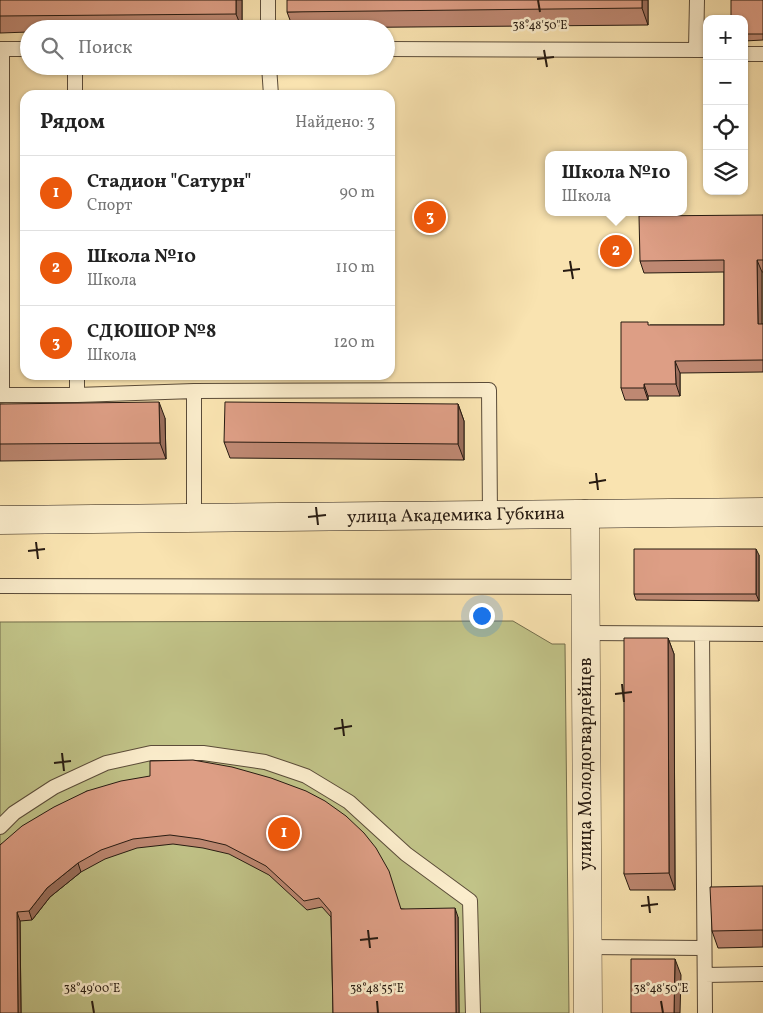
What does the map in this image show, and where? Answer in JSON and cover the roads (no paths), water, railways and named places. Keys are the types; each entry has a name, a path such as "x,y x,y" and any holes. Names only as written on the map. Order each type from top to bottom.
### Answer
{"street":[{"name":"улица Академика Губкина","path":"0,520 763,512"},
{"name":"улица Молодогвардейцев","path":"585,514 588,1013"}],"lane":[{"path":"268,0 268,20"},
{"path":"395,49 701,50 697,0"},
{"path":"20,49 1,50 1,395 77,395 194,391 489,390 490,515"},
{"path":"748,54 763,54"},
{"path":"75,75 75,90"},
{"path":"270,75 271,90"},
{"path":"77,380 77,395"},
{"path":"194,391 194,518"},
{"path":"0,586 585,587"},
{"path":"586,633 763,634"},
{"path":"702,634 705,1013"},
{"path":"0,827 14,813 54,787 106,763 151,753 203,753 265,762 306,776 349,802 406,854 470,902 473,1013"},
{"path":"587,947 704,948"},
{"path":"705,975 763,974"}],"place":[{"name":"СДЮШОР №8","path":"430,217"},
{"name":"Школа №10","path":"616,251"},
{"name":"Стадион \"Сатурн\"","path":"284,833"}]}
